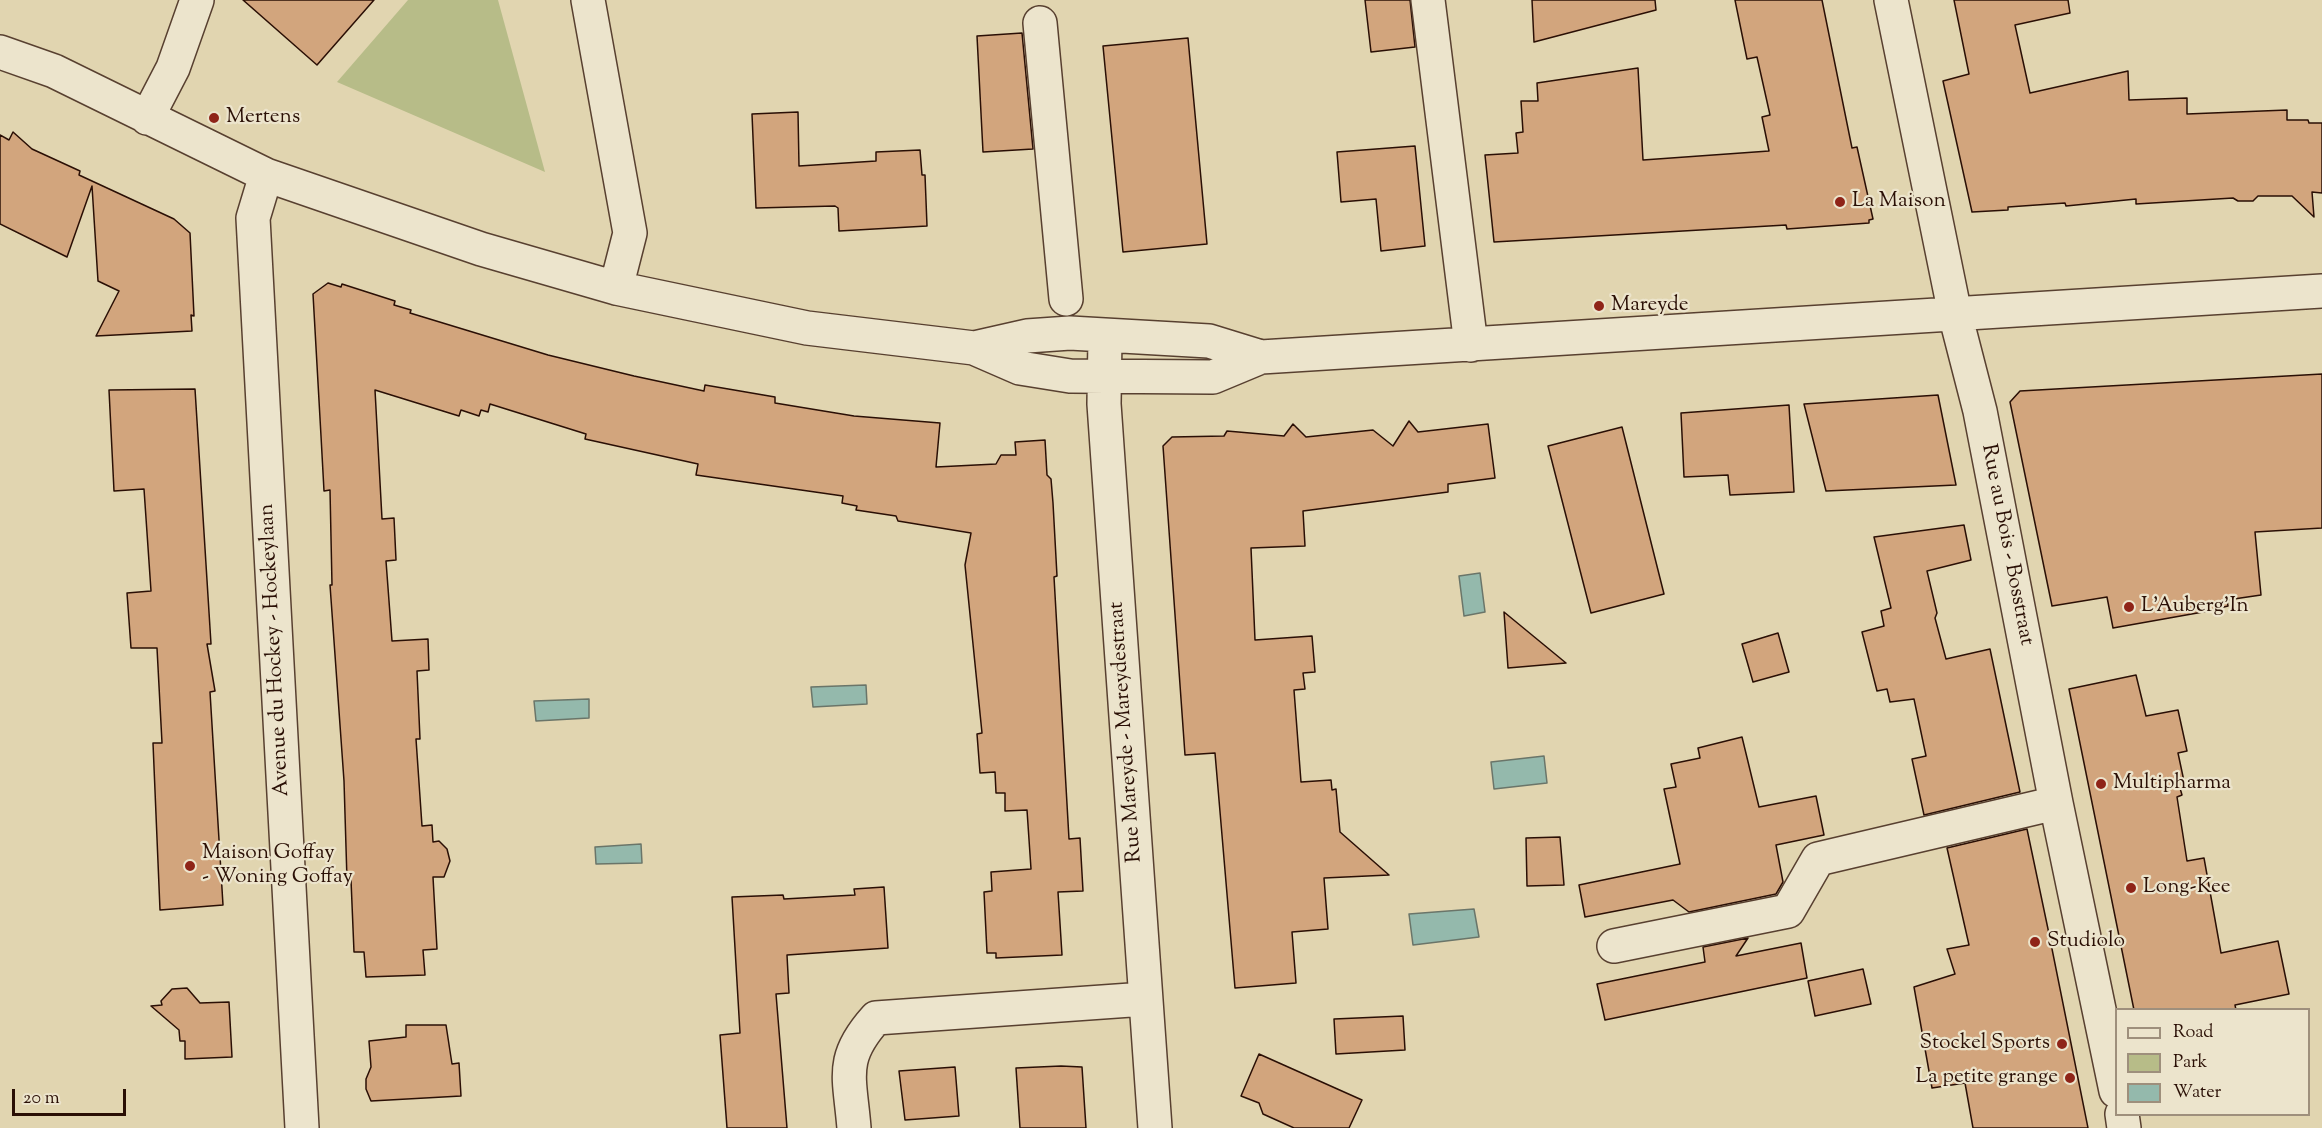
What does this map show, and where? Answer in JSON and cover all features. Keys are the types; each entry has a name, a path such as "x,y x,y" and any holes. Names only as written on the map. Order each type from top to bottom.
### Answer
{"street":[{"path":"147,118 173,68 197,0"},
{"path":"588,0 630,233 616,288"},
{"path":"1428,0 1471,345"},
{"name":"Rue au Bois - Bosstraat","path":"1891,0 1955,314 1980,411 2056,803 2115,1085"},
{"path":"1040,23 1066,299"},
{"path":"0,29 54,71"},
{"path":"0,52 54,71 266,175 481,249 616,288 807,328 974,348 1020,368 1105,378 1214,376 1261,357 2322,291"},
{"name":"Avenue du Hockey - Hockeylaan","path":"266,175 253,218 302,1128"},
{"path":"974,348 1027,336 1070,333 1209,341 1261,357"},
{"name":"Rue Mareyde - Mareydestraat","path":"1105,336 1105,416 1155,1128"},
{"path":"1614,946 1788,911 1818,859 2056,803"},
{"path":"854,1128 849,1062 858,1037 876,1018 1145,999"}],"green space":[{"path":"408,0 498,0 545,172 337,82"}],"water":[{"path":"1480,573 1485,612 1464,616 1459,576"},
{"path":"866,685 867,704 813,707 811,687"},
{"path":"589,699 589,718 536,721 534,701"},
{"path":"1544,756 1547,783 1494,789 1491,762"},
{"path":"641,844 642,863 596,864 595,847"},
{"path":"1474,909 1479,937 1413,945 1409,914"}],"building":[{"path":"243,0 374,0 317,65"},
{"path":"1365,0 1410,0 1415,47 1371,52"},
{"path":"1532,0 1655,0 1656,10 1534,42"},
{"path":"1735,0 1822,0 1852,148 1857,147 1873,219 1869,220 1869,223 1787,229 1786,225 1494,242 1485,155 1518,153 1516,133 1523,132 1521,101 1538,101 1537,83 1638,68 1643,160 1769,151 1762,117 1770,115 1757,57 1747,59"},
{"path":"1954,0 2068,0 2070,13 2015,25 2030,93 2128,71 2129,100 2187,98 2187,114 2287,110 2287,120 2322,123 2322,193 2312,192 2314,217 2292,196 2258,196 2253,201 2238,201 2233,198 2136,204 2136,199 2066,206 2065,203 2008,207 2008,210 1972,212 1943,81 1969,74"},
{"path":"1022,33 1033,149 983,152 977,36"},
{"path":"1188,38 1207,244 1123,252 1103,46"},
{"path":"798,112 799,166 876,161 876,152 920,150 922,175 925,175 927,226 839,231 838,208 835,206 756,208 752,114"},
{"path":"13,132 32,149 80,171 79,175 174,219 190,233 194,316 191,315 192,331 96,336 119,291 98,281 92,186 67,257 0,224 0,135 9,140"},
{"path":"1415,146 1425,246 1381,251 1376,199 1341,202 1337,152"},
{"path":"328,283 341,287 342,284 395,301 394,305 411,310 410,313 548,355 634,376 704,391 705,385 775,397 775,403 854,416 940,423 936,467 996,464 1001,455 1016,455 1015,442 1045,440 1047,475 1051,479 1053,503 1057,576 1054,577 1069,839 1080,838 1083,891 1058,892 1062,955 996,958 996,953 987,953 984,892 992,891 991,872 1031,869 1027,810 1005,811 1005,793 996,793 995,772 980,773 977,734 982,733 965,565 971,533 898,521 896,516 856,510 857,506 842,503 843,496 696,475 698,464 585,439 586,434 490,404 488,412 481,410 479,416 461,410 459,416 375,390 382,519 394,518 396,560 386,561 392,641 428,639 429,670 417,671 420,739 416,739 422,826 432,825 433,842 439,841 447,849 450,861 444,877 433,877 437,949 423,950 425,975 366,977 364,952 354,952 351,880 347,880 344,781 330,585 332,585 330,490 324,491 313,294"},
{"path":"2322,374 2322,528 2255,532 2261,595 2227,600 2228,606 2203,612 2113,628 2107,597 2052,606 2010,402 2020,391"},
{"path":"195,389 211,644 207,644 215,691 210,692 223,905 160,910 153,743 162,743 157,648 131,648 127,593 151,591 144,489 114,491 109,390"},
{"path":"1938,395 1956,485 1826,491 1804,404"},
{"path":"1789,405 1794,492 1730,495 1728,475 1684,477 1681,413"},
{"path":"1409,421 1418,432 1488,424 1495,478 1448,484 1448,492 1303,511 1305,546 1251,548 1255,640 1312,636 1315,672 1303,673 1305,689 1294,690 1301,782 1331,780 1332,790 1336,789 1340,832 1389,875 1324,878 1328,929 1292,932 1296,983 1235,988 1215,753 1185,755 1163,446 1172,437 1224,436 1227,431 1284,436 1293,424 1306,437 1373,430 1393,446"},
{"path":"1622,427 1664,594 1591,613 1548,446"},
{"path":"1964,525 1971,560 1927,571 1937,613 1935,618 1946,659 1990,649 2020,792 1924,815 1912,759 1926,756 1914,699 1890,702 1887,689 1877,691 1862,632 1884,626 1881,611 1891,608 1874,537"},
{"path":"1504,612 1566,663 1508,668"},
{"path":"1778,633 1789,672 1753,682 1742,644"},
{"path":"2136,675 2146,716 2178,710 2187,751 2178,753 2185,786 2180,788 2182,795 2177,797 2187,861 2204,858 2221,953 2278,941 2289,994 2235,1005 2236,1008 2134,1008 2069,689"},
{"path":"1742,737 1759,807 1816,796 1824,835 1776,845 1783,882 1776,894 1689,912 1673,900 1585,917 1579,885 1680,864 1664,789 1676,787 1671,764 1700,758 1698,748"},
{"path":"2027,829 2088,1128 1973,1128 1965,1083 1932,1088 1914,987 1955,974 1947,949 1969,945 1947,848"},
{"path":"1560,837 1564,885 1527,886 1526,838"},
{"path":"884,887 888,948 787,955 789,993 776,994 787,1128 727,1128 720,1035 740,1033 732,897 783,895 784,899 855,895 854,889"},
{"path":"1748,938 1736,956 1801,943 1807,978 1605,1020 1597,984 1705,962 1703,947"},
{"path":"1863,969 1871,1004 1815,1016 1808,981"},
{"path":"187,988 200,1003 229,1002 232,1057 185,1059 185,1041 180,1041 179,1030 151,1006 162,1005 161,1001 172,989"},
{"path":"1403,1016 1405,1050 1336,1054 1334,1019"},
{"path":"406,1025 446,1025 452,1064 459,1063 461,1096 371,1101 366,1089 366,1079 371,1067 369,1041 406,1037"},
{"path":"1259,1054 1362,1100 1349,1128 1294,1128 1263,1114 1259,1103 1241,1096"},
{"path":"955,1067 959,1116 905,1120 899,1071"},
{"path":"1082,1067 1086,1128 1020,1128 1016,1068"}],"place":[{"name":"Mertens","path":"214,118"},
{"name":"La Maison","path":"1840,202"},
{"name":"Mareyde","path":"1599,306"},
{"name":"L'Auberg'In","path":"2129,607"},
{"name":"Multipharma","path":"2101,784"},
{"name":"Maison Goffay - Woning Goffay","path":"190,866"},
{"name":"Long-Kee","path":"2131,888"},
{"name":"Studiolo","path":"2035,942"},
{"name":"Stockel Sports","path":"2062,1044"},
{"name":"La petite grange","path":"2070,1078"}]}
